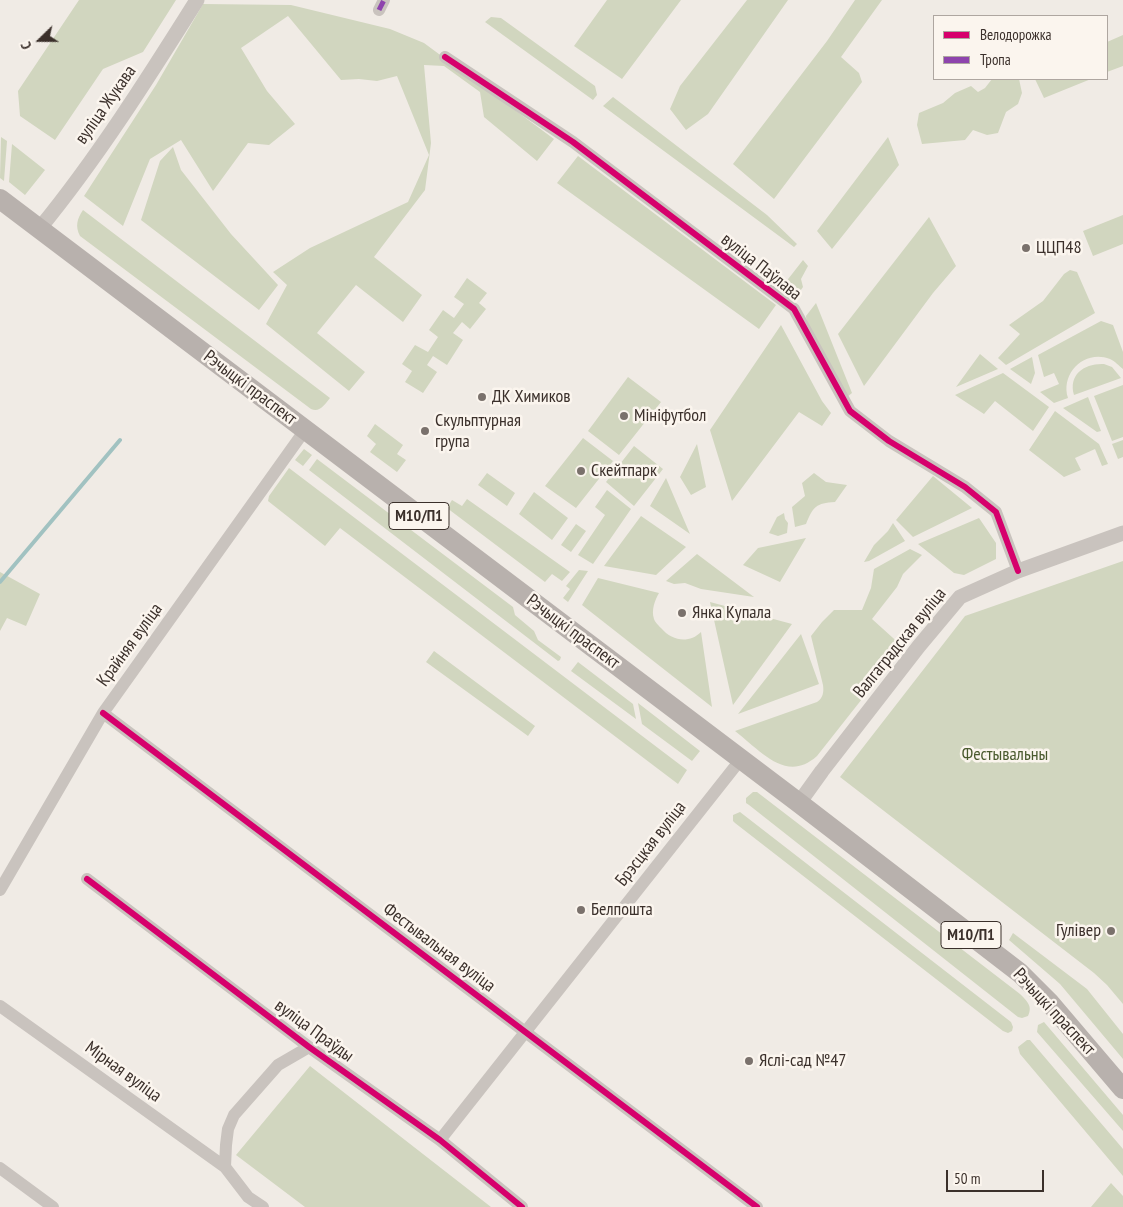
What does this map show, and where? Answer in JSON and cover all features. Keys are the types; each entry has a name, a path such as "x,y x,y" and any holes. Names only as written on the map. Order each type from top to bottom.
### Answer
{"main road":[{"name":"Рэчыцкі праспект","path":"0,199 799,802 1020,973 1049,1002 1123,1089"}],"street":[{"name":"вуліца Жукава","path":"40,228 68,193 148,77 197,0"},
{"name":"вуліца Паўлава","path":"445,57 573,142 794,309 850,410 889,441 965,487 996,512 1018,571"},
{"name":"Крайняя вуліца","path":"0,890 103,713 305,430"},
{"name":"Валгаградская вуліца","path":"799,802 956,600 968,592 1018,571 1123,533"},
{"name":"Фестывальная вуліца","path":"103,713 757,1207"},
{"name":"Брэсцкая вуліца","path":"440,1140 741,759"},
{"name":"вуліца Праўды","path":"87,879 309,1047 440,1140 522,1207"},
{"name":"Мірная вуліца","path":"0,1006 226,1167 248,1197 263,1207"},
{"path":"226,1167 228,1129 234,1115 278,1065 309,1047"},
{"path":"0,1168 52,1207"},
{"path":"240,1207 248,1197"}],"green space":[{"path":"79,0 176,0 143,52 103,69 55,140 20,116 18,91"},
{"path":"607,0 681,0 622,79 574,46"},
{"path":"747,0 788,0 708,114 686,130 670,109 680,86"},
{"path":"855,0 882,0 841,57 859,73 862,82 774,199 733,164 827,41"},
{"path":"203,4 291,5 390,29 424,43 554,139 537,161 484,117 480,92 444,66 424,65 431,143 425,190 374,257 422,295 403,322 356,285 317,333 365,372 349,391 266,324 287,285 273,272 310,248 408,202 429,155 397,76 377,81 341,80 288,16 241,48 267,91 295,124 269,145 248,143 213,191 181,140 150,159 123,226 84,196 156,85"},
{"path":"491,17 501,18 595,86 597,95 593,100 485,22"},
{"path":"1123,35 1123,66 1108,72 1108,42"},
{"path":"991,80 1019,80 1022,93 1018,104 1006,112 998,133 987,135 973,130 965,140 922,144 917,125 919,113 943,103 955,93 971,86 978,92 985,88"},
{"path":"1035,80 1089,80 1044,98"},
{"path":"613,97 767,215 797,244 794,247 603,106"},
{"path":"1,137 7,141 4,181 0,178"},
{"path":"888,137 899,165 832,249 817,231"},
{"path":"12,144 45,170 25,195 9,182"},
{"path":"173,147 181,170 231,234 278,285 259,310 141,220 160,161"},
{"path":"578,156 776,305 759,329 557,183"},
{"path":"83,210 330,398 320,409 311,409 80,236 77,223"},
{"path":"1123,215 1123,244 1093,256 1083,231"},
{"path":"929,217 956,266 933,293 864,386 838,334"},
{"path":"803,260 808,266 801,279 803,287 798,294 785,283"},
{"path":"1070,270 1077,272 1095,313 1006,365 998,358 1020,334 1009,325 1043,301 1064,274"},
{"path":"467,278 487,293 479,303 486,309 470,329 462,322 453,333 463,340 447,365 433,356 427,365 437,372 423,393 405,382 412,371 402,364 415,345 428,352 438,337 429,330 443,310 454,318 464,304 454,297"},
{"path":"816,303 852,393 847,397 807,326 806,316"},
{"path":"1101,321 1113,325 1123,352 1123,369 1112,360 1101,357 1092,357 1084,360 1071,372 1066,389 1068,398 1054,403 1040,392 1059,384 1054,373 1044,377 1038,355"},
{"path":"781,325 822,401 831,413 822,426 799,412 732,501 710,430"},
{"path":"980,354 998,369 956,387"},
{"path":"1032,357 1035,373 1031,384 1010,369"},
{"path":"1104,364 1112,367 1121,378 1074,395 1073,381 1080,371 1090,365"},
{"path":"1003,373 1049,407 1033,431 995,401 984,414 955,395"},
{"name":"Мініфутбол","path":"628,377 661,402 619,455 588,431"},
{"path":"1123,385 1123,437 1112,441 1094,396"},
{"path":"1088,397 1101,431 1097,432 1063,408"},
{"path":"1055,411 1099,444 1108,464 1102,466 1095,449 1075,458 1081,470 1064,477 1029,450"},
{"path":"375,424 403,445 397,454 406,460 397,472 370,452 376,444 367,436"},
{"name":"Скейтпарк","path":"583,438 613,461 576,508 545,486"},
{"path":"1123,440 1123,457 1118,459 1112,444"},
{"path":"697,444 706,487 691,495 680,477"},
{"path":"634,446 663,469 634,506 606,482"},
{"path":"304,449 312,455 303,466 295,460"},
{"path":"317,459 513,607 515,615 534,631 538,640 561,657 560,660 558,661 309,470"},
{"path":"289,468 687,770 678,784 340,528 325,546 268,501 269,496"},
{"path":"487,473 515,493 507,506 478,485"},
{"path":"814,473 826,482 847,485 835,502 819,505 813,510 806,524 795,527 792,507 805,496 802,483"},
{"path":"933,476 972,508 913,537 896,520"},
{"path":"666,478 690,534 650,506"},
{"path":"607,490 631,509 593,564 578,555 605,515 595,507"},
{"path":"534,492 568,518 552,540 519,514"},
{"path":"467,499 570,572 562,581 552,574 545,582 447,508 452,500 462,506"},
{"path":"784,513 788,523 787,533 778,536 769,533 777,517"},
{"path":"641,516 686,547 656,575 604,566"},
{"path":"979,518 996,543 996,559 964,575 954,573 918,544"},
{"path":"893,523 905,541 864,562 874,545"},
{"path":"576,524 586,531 571,552 561,545"},
{"path":"806,538 780,582 743,565 758,548"},
{"path":"910,549 922,555 903,574 897,587 872,619 903,647 817,756 806,764 795,767 784,765 764,755 735,731 821,699 823,685 811,636 834,610 862,610 871,588 874,569"},
{"path":"697,554 754,597 701,589 685,583 674,584 666,581"},
{"name":"Фестывальны","path":"1123,561 1123,1004 1094,973 840,777 965,616"},
{"path":"579,570 588,571 568,602 563,598 570,589 566,586"},
{"path":"0,572 40,594 26,626 7,618 0,631"},
{"path":"598,578 659,593 653,609 653,616 656,623 670,636 686,639 696,636 701,632 712,707 582,605"},
{"path":"710,602 792,624 733,705"},
{"path":"801,634 819,684 738,714"},
{"path":"434,651 535,726 528,736 426,662"},
{"path":"578,662 633,704 636,719 571,671"},
{"path":"638,703 700,751 692,761 642,724"},
{"path":"753,792 757,792 1020,994 1030,1006 1028,1016 1018,1017 746,803 746,798"},
{"path":"740,812 1011,1022 1012,1031 1008,1033 1003,1031 735,823 733,815"},
{"path":"1013,933 1087,989 1123,1034 1123,1059 1060,984 1009,940"},
{"path":"1044,1022 1123,1115 1123,1131 1037,1032 1038,1025"},
{"path":"1027,1040 1030,1040 1123,1149 1123,1176 1020,1054 1018,1047"},
{"path":"310,1066 491,1207 305,1207 236,1155"},
{"path":"1111,1183 1123,1196 1123,1207 1091,1207"}],"waterway":[{"path":"0,582 120,440"}],"marked path":[{"path":"379,10 384,0"}],"cycle path":[{"path":"445,57 573,142 794,309 850,411 889,441 965,487 996,512 1018,571"},
{"path":"103,713 757,1207"},
{"path":"87,879 309,1047 440,1140 522,1207"}],"place":[{"name":"ЦЦП48","path":"1026,248"},
{"name":"ДК Химиков","path":"482,397"},
{"name":"Мініфутбол","path":"624,416"},
{"name":"Скульптурная група","path":"425,431"},
{"name":"Скейтпарк","path":"581,471"},
{"name":"Янка Купала","path":"682,613"},
{"name":"Белпошта","path":"581,910"},
{"name":"Гулівер","path":"1111,931"},
{"name":"Яслі-сад №47","path":"749,1061"}]}
